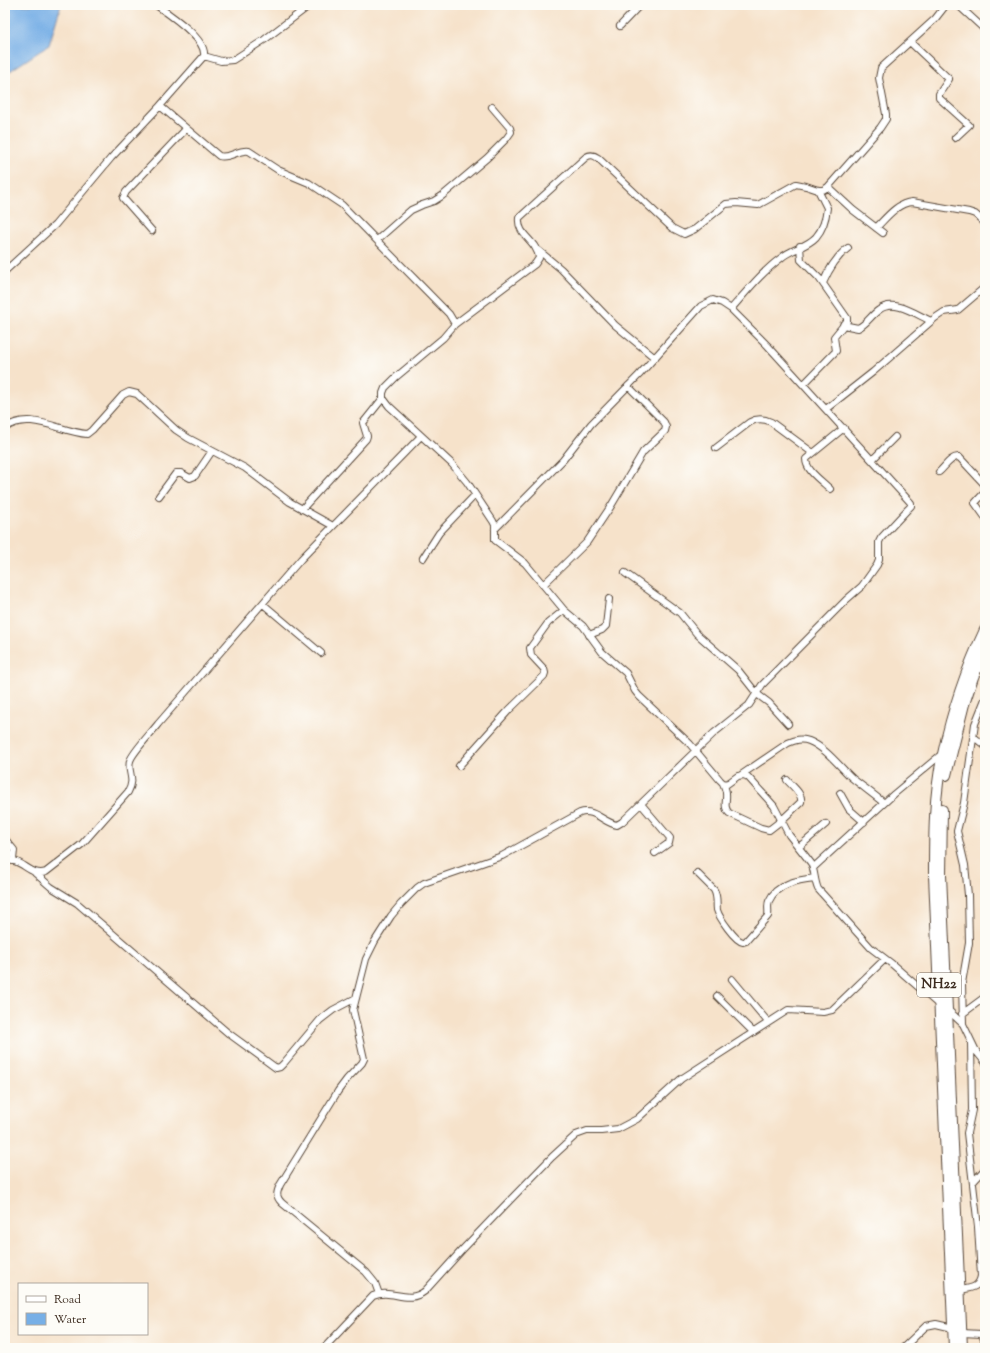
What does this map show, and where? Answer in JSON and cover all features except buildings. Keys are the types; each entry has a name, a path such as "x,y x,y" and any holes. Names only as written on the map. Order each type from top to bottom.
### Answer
{"highway":[{"name":"NH22","path":"954,1348 957,1331 960,1290 934,875 934,827 943,753 969,666 985,630"},
{"name":"NH22","path":"962,1348 957,1331 943,1007 941,875 942,805 947,768 964,704 973,677 985,649"}],"street":[{"path":"5,271 55,225 111,158 204,56 203,48 195,36 177,20 156,5"},
{"path":"204,56 221,61 233,60 264,40 310,5"},
{"path":"620,26 640,5"},
{"path":"655,358 622,331 561,269 538,250 518,224 519,218 590,154 598,158 672,228 684,234 695,229 726,204 736,203 758,205 796,184 822,190 828,187 884,123 886,114 879,78 883,66 935,19 946,5"},
{"path":"958,5 983,28"},
{"path":"910,42 949,79 938,98 969,125 955,138"},
{"path":"160,106 219,156 228,156 244,150 250,151 278,170 309,183 342,205 449,314 455,324"},
{"path":"377,240 411,210 438,199 482,162 506,139 511,132 510,128 492,107"},
{"path":"152,231 123,198 126,192 186,129"},
{"path":"828,187 853,210 883,233"},
{"path":"731,309 776,262 787,253 816,237 822,227 826,214 826,204 818,190"},
{"path":"876,228 899,206 904,203 912,202 969,212 975,214 985,223"},
{"path":"800,246 801,260 823,283 846,315 847,321 834,337 836,348 834,355 804,384"},
{"path":"823,283 835,260 848,248"},
{"path":"302,509 366,439 367,436 363,423 383,398 383,393 390,382 443,338 455,324 528,270 539,258 538,250"},
{"path":"826,409 895,353 931,321 944,312 958,310 985,287"},
{"path":"379,1294 374,1283 366,1272 282,1203 276,1194 326,1110 347,1079 359,1067 364,1059 353,1014 366,959 374,941 401,904 416,888 424,883 502,856 580,813 590,812 612,824 617,825 626,819 714,733 749,704 762,685 846,600 862,586 877,565 881,538 910,506 910,503 844,428 768,346 731,309 722,303 713,300 702,306 655,358 591,424 563,460 495,529"},
{"path":"843,325 853,328 861,326 878,310 888,306 899,307 931,321"},
{"path":"543,585 587,542 611,506 643,452 665,431 666,426 664,422 628,386"},
{"path":"5,428 15,422 25,420 87,434 119,398 129,392 133,393 140,396 176,430 194,442 245,468 282,497 333,526"},
{"path":"383,398 389,406 452,464 463,477 493,521 495,540 520,559 564,610 583,626 602,652 626,673 639,696 668,722 696,751 723,783 726,794 725,807 729,813 769,830 799,805 802,799 787,780"},
{"path":"716,448 750,422 763,419 770,422 812,453"},
{"path":"830,489 807,465 806,459 844,428"},
{"path":"34,872 41,874 46,872 84,842 128,792 132,782 130,761 135,752 191,684 263,604 301,559 422,436"},
{"path":"872,460 895,437"},
{"path":"159,496 176,473 180,473 190,478 195,476 212,451"},
{"path":"939,472 952,458 957,456 960,457 985,485"},
{"path":"985,492 975,503 985,517"},
{"path":"423,558 439,532 475,495"},
{"path":"625,573 680,613 697,634 738,670 757,694 766,700 788,724"},
{"path":"589,635 602,630 606,626 609,600"},
{"path":"263,604 321,653"},
{"path":"459,766 509,710 544,676 544,669 531,655 530,648 548,623 564,610"},
{"path":"985,699 976,720 964,803 957,831 965,865 968,894 969,943 962,983 963,1024 976,1051 985,1062"},
{"path":"974,737 985,746"},
{"path":"723,783 727,784 788,743 794,740 802,739 810,742 825,752 852,778 884,803"},
{"path":"814,867 884,803 943,753"},
{"path":"741,775 748,777 774,806 789,835 814,867 818,888 841,915 871,948 963,1024"},
{"path":"840,793 849,809 864,822"},
{"path":"641,804 670,838 669,844 655,853"},
{"path":"798,847 826,824"},
{"path":"5,839 14,850 13,860"},
{"path":"5,862 13,860 34,872 51,887 77,903 216,1023 276,1068 280,1067 284,1063 320,1020 332,1010 356,998"},
{"path":"697,873 714,890 719,915 740,942 743,942 768,916 768,903 780,888 792,881 815,878"},
{"path":"324,1348 370,1299 379,1294 415,1297 426,1291 462,1250 512,1198 576,1135 587,1131 618,1129 637,1119 681,1079 788,1010 794,1009 823,1012 832,1010 885,959"},
{"path":"732,979 753,1006 768,1022"},
{"path":"717,996 753,1032"},
{"path":"962,1014 985,997"},
{"path":"960,1290 975,1287 982,1276 967,1133 972,1110 971,1041"},
{"path":"973,1182 985,1169"},
{"path":"903,1348 926,1326 931,1324 957,1331 982,1334 985,1348"}],"water":[{"path":"5,5 61,5 49,45 7,73 5,72"}]}
